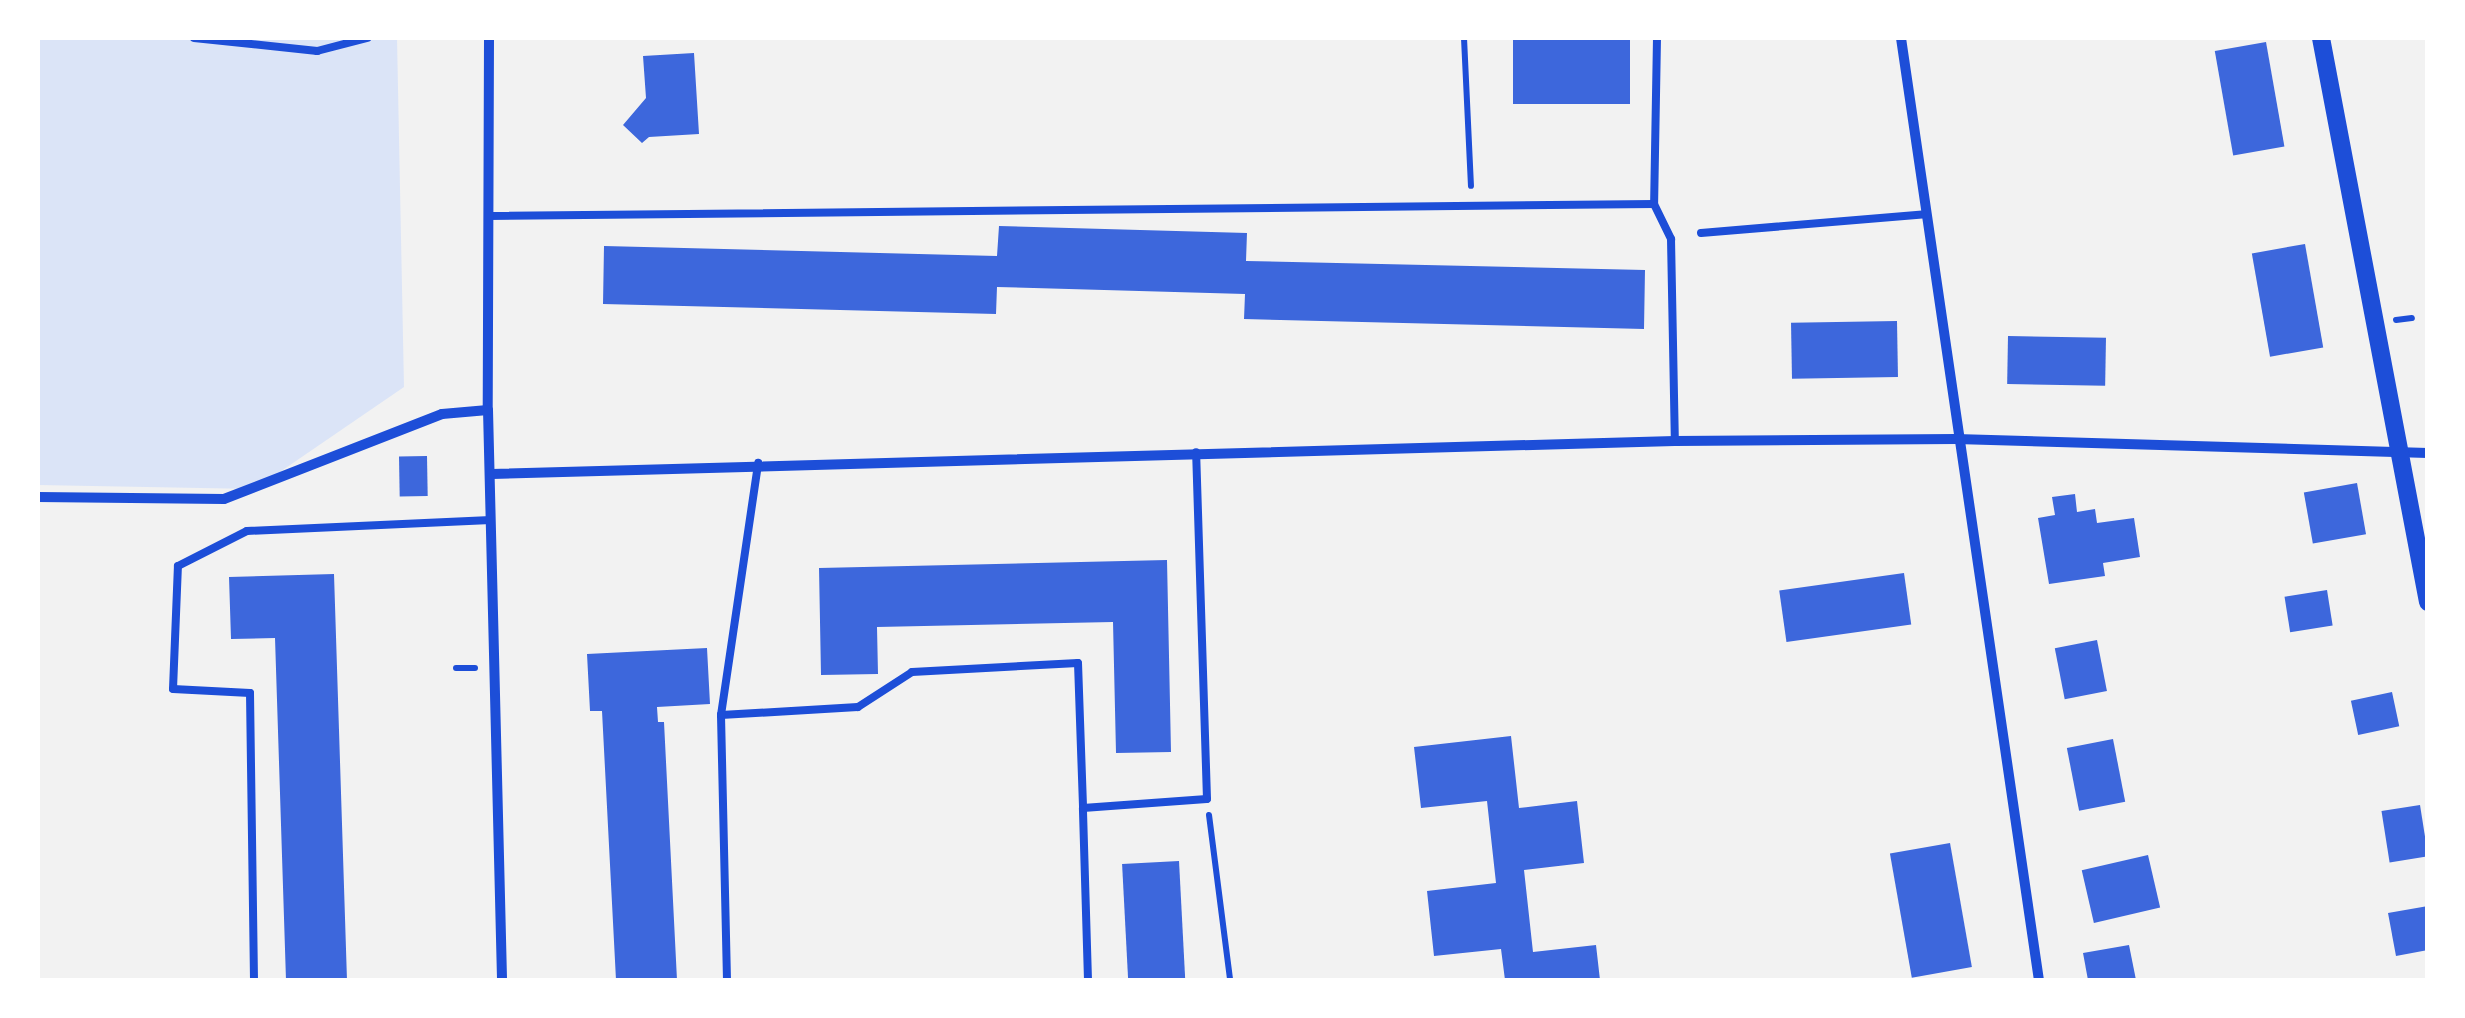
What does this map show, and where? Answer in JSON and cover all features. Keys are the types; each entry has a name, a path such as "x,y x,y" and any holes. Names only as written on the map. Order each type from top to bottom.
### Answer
{"street":[{"path":"489,38 488,410 502,980"},
{"path":"1902,38 1956,440 2039,980"},
{"path":"2321,38 2428,602"},
{"path":"38,497 224,499 442,414 488,410"},
{"path":"492,474 758,462 1675,441 1956,440 2428,452"}],"lane":[{"path":"194,38 317,51 367,38"},
{"path":"1657,38 1654,204 1671,239 1675,441"},
{"path":"488,216 1654,204"},
{"path":"1701,233 1925,214"},
{"path":"1083,808 1207,799 1196,452"},
{"path":"727,980 721,715 758,462"},
{"path":"254,980 250,692 174,689 178,566 247,531 491,520"},
{"path":"721,715 858,707 912,672 1078,663 1088,980"}],"path":[{"path":"1464,38 1472,206"},
{"path":"1207,799 1230,980"}],"shaded area":[{"path":"38,38 397,38 404,387 255,489 38,485"}],"building":[{"path":"1513,38 1630,38 1630,104 1513,104"},
{"path":"2266,42 2284,146 2233,155 2215,51"},
{"path":"694,53 699,134 649,137 642,143 623,125 646,98 643,56"},
{"path":"999,226 1247,233 1246,261 1645,270 1644,329 1244,319 1245,294 997,287 996,314 603,304 604,246 997,256"},
{"path":"2305,244 2323,347 2270,357 2252,253"},
{"path":"1897,321 1898,377 1792,379 1791,323"},
{"path":"2008,336 2106,338 2105,386 2007,384"},
{"path":"399,456 427,456 428,496 400,496"},
{"path":"2357,483 2366,534 2313,544 2304,492"},
{"path":"2075,494 2077,512 2095,509 2097,523 2134,518 2140,557 2103,563 2105,576 2049,584 2038,518 2055,515 2052,497"},
{"path":"1167,560 1171,752 1116,753 1113,622 877,627 878,674 821,675 819,568"},
{"path":"1904,573 1911,624 1786,642 1779,591"},
{"path":"334,574 347,980 286,980 275,638 231,639 229,577"},
{"path":"2327,590 2333,626 2290,632 2285,597"},
{"path":"2097,640 2107,691 2065,699 2055,648"},
{"path":"707,648 710,704 657,707 658,722 664,722 677,980 616,980 602,711 590,711 587,654"},
{"path":"2392,692 2399,726 2358,735 2351,701"},
{"path":"1511,736 1519,808 1577,801 1584,863 1524,870 1533,952 1596,945 1600,980 1505,980 1501,949 1434,956 1427,891 1496,883 1487,801 1421,808 1414,747"},
{"path":"2113,739 2125,802 2079,811 2067,748"},
{"path":"2420,805 2428,856 2390,862 2381,811"},
{"path":"1950,843 1972,967 1912,978 1890,854"},
{"path":"2148,855 2160,908 2094,923 2082,870"},
{"path":"1179,861 1185,980 1128,980 1122,864"},
{"path":"2428,906 2428,950 2396,956 2388,913"},
{"path":"2129,945 2136,980 2088,980 2083,953"}]}
